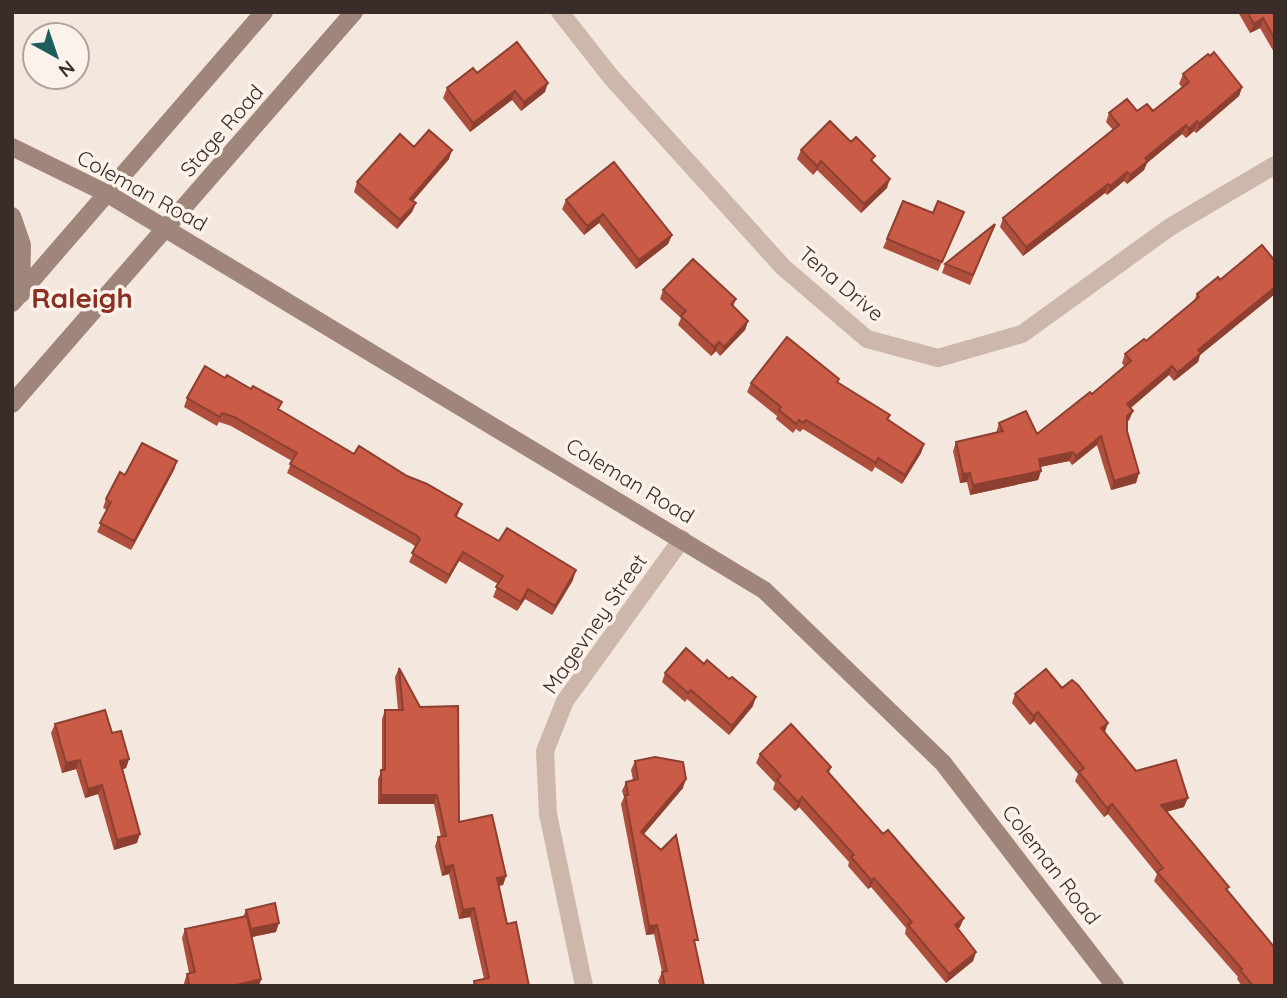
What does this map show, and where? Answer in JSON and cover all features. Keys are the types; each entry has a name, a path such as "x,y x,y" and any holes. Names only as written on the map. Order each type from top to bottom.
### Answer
{"main road":[{"path":"16,298 264,12"},
{"name":"Stage Road","path":"12,404 354,12"},
{"name":"Coleman Road","path":"12,147 108,194 764,590 943,763 1115,986"},
{"path":"12,216 22,245 16,298"}],"street":[{"name":"Tena Drive","path":"560,12 611,77 783,267 867,339 938,358 1022,334 1170,227 1275,165"},
{"name":"Magevney Street","path":"584,986 548,814 545,751 565,701 682,539"}],"building":[{"path":"1247,12 1275,12 1275,39 1263,18 1254,24"},
{"path":"517,42 548,83 524,102 515,91 473,123 447,88 473,68 477,73"},
{"path":"1214,52 1242,87 1199,124 1197,121 1189,129 1186,125 1145,158 1148,161 1130,175 1127,172 1110,186 1108,184 1026,247 1003,218 1119,125 1109,113 1127,99 1137,111 1147,104 1153,111 1189,82 1183,74"},
{"path":"830,121 851,142 856,137 875,156 871,160 890,179 864,204 821,161 817,166 801,150"},
{"path":"429,130 452,150 410,199 416,203 400,220 357,182 400,134 414,147"},
{"path":"614,162 672,235 639,260 603,214 587,226 566,200"},
{"path":"903,201 933,213 938,201 964,212 942,262 887,239"},
{"path":"995,224 973,275 945,264"},
{"path":"1262,245 1275,261 1275,287 1198,350 1201,353 1182,369 1177,372 1172,366 1127,404 1133,411 1127,416 1127,431 1139,473 1114,481 1101,436 1076,456 1073,452 1039,459 1041,471 973,485 970,473 963,474 956,442 1003,431 999,423 1026,411 1037,434 1090,392 1092,394 1131,361 1125,354 1144,339 1146,341 1199,297 1197,294 1218,277 1220,280"},
{"path":"693,259 736,299 731,304 748,321 724,347 719,342 714,347 681,316 686,311 663,290"},
{"path":"787,337 839,379 837,382 890,415 887,419 924,444 905,475 878,458 876,463 806,420 803,423 799,420 796,424 779,410 781,407 751,383"},
{"path":"205,366 225,378 227,375 282,402 278,409 354,454 359,446 407,476 462,504 455,516 499,541 507,528 576,570 555,606 528,589 521,602 496,587 503,576 463,552 449,575 412,553 420,539 416,535 290,464 297,453 234,417 222,413 220,417 187,398"},
{"path":"142,443 177,461 134,541 100,523 111,502 106,499 120,472 125,475"},
{"path":"686,648 704,664 707,660 756,697 732,726 691,690 688,693 665,673"},
{"path":"399,668 420,707 458,706 459,822 492,815 506,876 497,878 507,924 516,922 529,986 475,986 474,981 489,978 474,908 463,910 453,865 445,867 438,837 446,836 437,795 381,795 381,770 385,770 385,710 403,710"},
{"path":"1046,669 1062,688 1072,680 1078,685 1108,723 1101,728 1136,771 1176,760 1188,798 1161,805 1275,948 1275,986 1253,986 1240,970 1242,969 1157,872 1163,868 1112,804 1107,808 1079,772 1084,768 1038,712 1033,716 1015,694"},
{"path":"105,710 112,733 121,731 129,759 120,761 140,834 117,840 102,785 88,789 80,760 66,763 55,724"},
{"path":"791,724 831,767 827,771 883,834 888,830 964,918 955,925 976,952 949,974 908,925 912,922 874,878 871,880 851,857 854,855 802,797 798,802 777,780 781,776 760,754"},
{"path":"655,757 683,762 686,779 641,832 661,850 676,835 698,940 694,940 704,986 665,986 662,972 667,971 657,925 649,926 625,795 628,795 626,782 638,779 635,761"},
{"path":"275,903 279,923 251,929 246,910"},
{"path":"247,916 261,979 232,986 184,986 189,984 187,974 195,972 185,929"}],"district":[{"name":"Raleigh","path":"82,298"}]}
